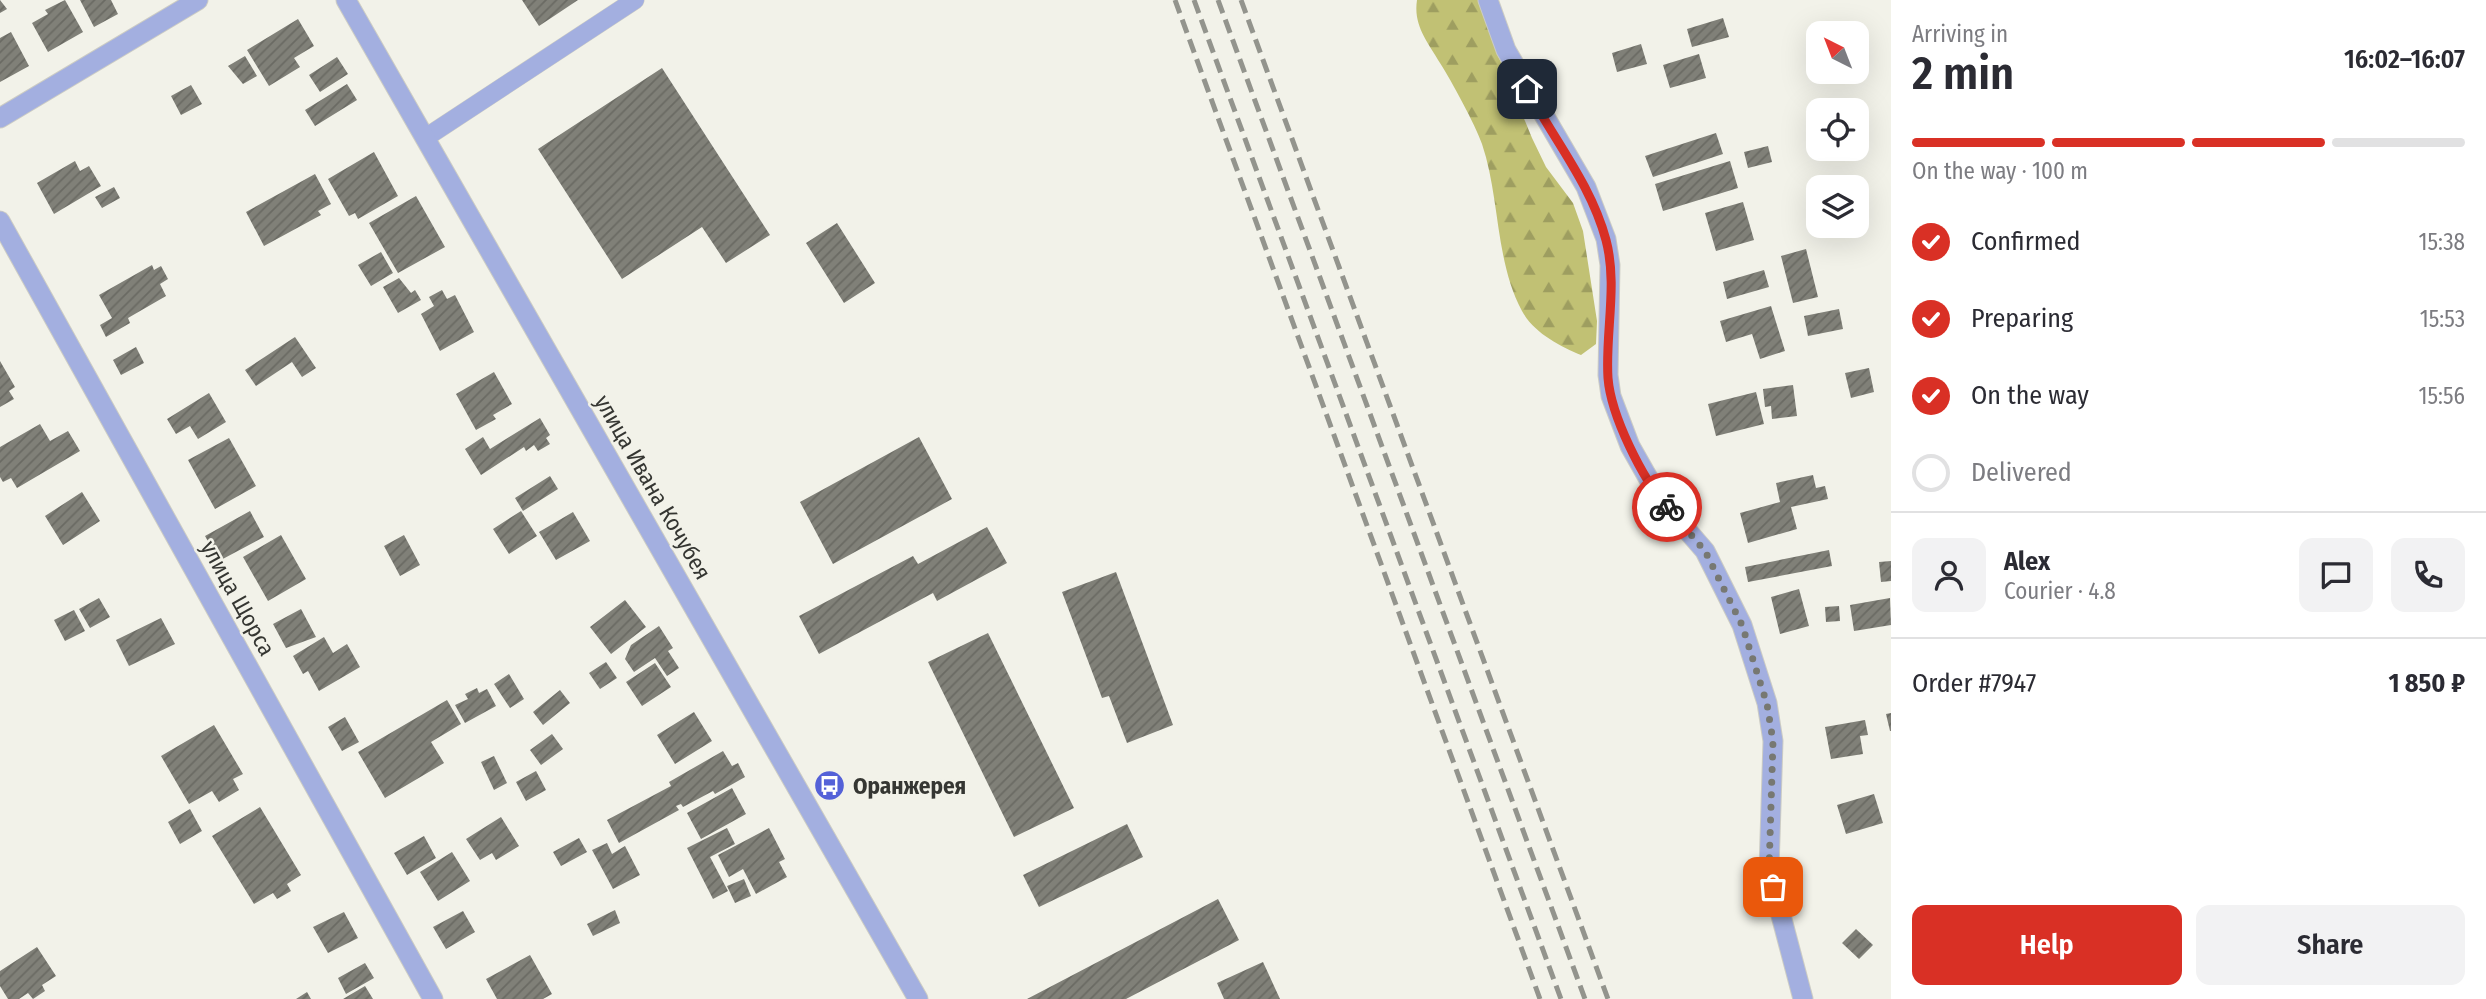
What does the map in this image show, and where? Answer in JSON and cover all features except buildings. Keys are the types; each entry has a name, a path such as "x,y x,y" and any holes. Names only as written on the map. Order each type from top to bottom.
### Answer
{"street":[{"path":"0,118 198,0"},
{"name":"улица Ивана Кочубея","path":"346,0 918,999"},
{"path":"1488,0 1506,50 1586,187 1606,239 1610,265 1608,375 1611,396 1630,446 1660,499 1705,551 1742,625 1767,704 1773,741 1769,870 1803,999"},
{"name":"улица Щорса","path":"0,221 433,999"}],"lane":[{"path":"425,138 635,0"}],"green space":[{"path":"1417,0 1479,0 1495,48 1532,138 1546,167 1573,203 1583,231 1597,321 1596,344 1581,355 1556,343 1533,326 1513,292 1502,250 1492,185 1482,144 1463,103 1422,33 1417,18"}],"railway":[{"path":"1175,0 1540,999"},
{"path":"1194,0 1561,999"},
{"path":"1218,0 1585,999"},
{"path":"1241,0 1608,999"}],"way so far":[{"path":"1667,507 1705,551 1742,625 1767,704 1773,741 1769,870 1773,887"}],"place":[{"name":"Оранжерея","path":"830,786"}],"route":[{"path":"1527,89 1586,187 1606,239 1610,265 1608,375 1611,396 1630,446 1667,507"}]}
